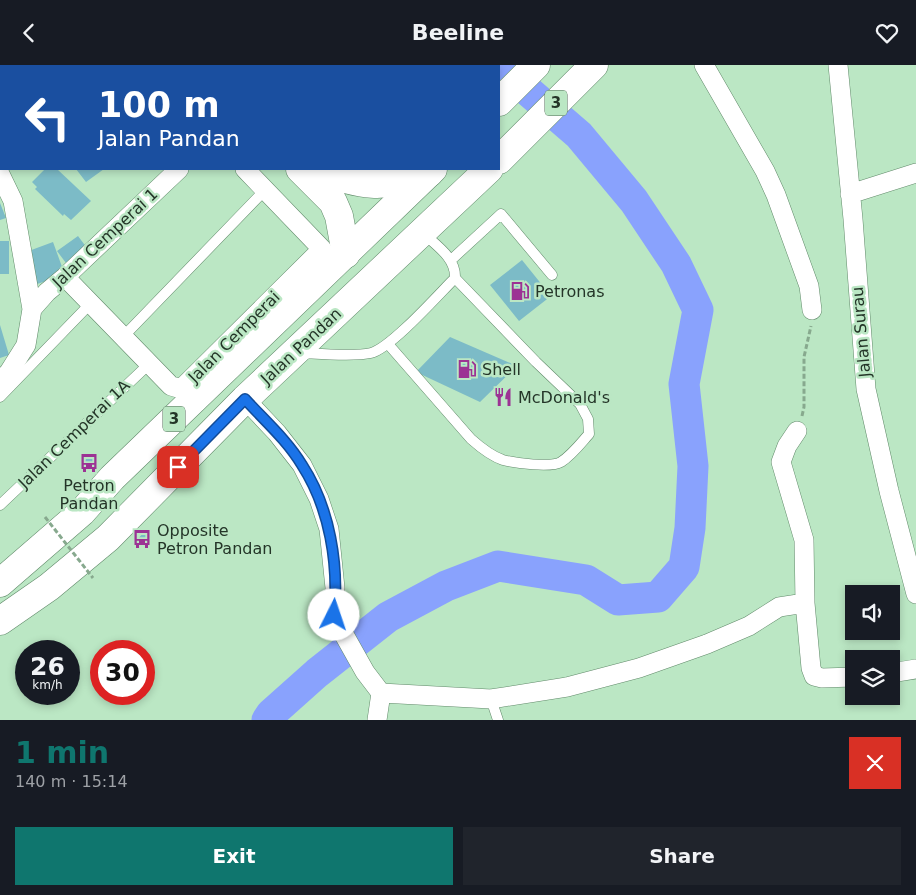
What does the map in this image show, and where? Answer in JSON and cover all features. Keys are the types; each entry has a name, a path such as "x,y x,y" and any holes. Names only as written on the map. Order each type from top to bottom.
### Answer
{"main road":[{"path":"500,101 536,65"},
{"name":"3","path":"500,159 594,65"},
{"path":"301,170 333,201 339,216 334,251"},
{"path":"318,170 341,179 383,184 404,182 431,171"},
{"name":"Jalan Pandan","path":"0,621 49,587 108,538 245,399 488,170"},
{"name":"3","path":"0,583 82,511 334,251 431,171"}],"street":[{"path":"704,65 765,171 776,195 809,286 812,310"},
{"name":"Jalan Surau","path":"838,65 866,389 888,491 916,594"},
{"name":"Jalan Cemperai 1","path":"32,309 46,292 65,277 178,170"},
{"path":"245,170 334,251"},
{"path":"850,194 916,173"},
{"path":"0,174 13,201 32,309 26,345 9,372 0,382"},
{"name":"Jalan Cemperai","path":"65,277 171,386 178,388 184,386 334,251"},
{"path":"245,399 302,465 319,499 329,529 336,588 334,615 365,672 381,693 377,720"},
{"path":"797,431 786,446 781,462 804,540 805,603 811,668 814,676 822,678 845,677"},
{"path":"381,693 491,699 545,692 639,668 707,644 749,626 779,607 805,603"},
{"path":"900,672 916,669"}],"lane":[{"path":"123,337 265,190"},
{"path":"451,260 501,214 552,275"},
{"path":"388,344 470,439 486,451 503,459 542,465 560,463 589,434 588,419 580,404 536,362 455,278 454,265 451,260 423,233"},
{"path":"293,353 373,353 388,344 455,278"},
{"path":"0,397 91,303"},
{"name":"Jalan Cemperai 1A","path":"0,505 149,363"},
{"path":"491,699 498,720"}],"path":[{"path":"797,431 804,407 804,357 810,331 812,310"},
{"path":"45,517 93,578"}],"building":[{"path":"44,170 58,170 91,201 71,220 64,214 63,216 35,189 37,187 32,182"},
{"path":"77,170 103,170 86,182"},
{"path":"0,203 6,218 0,220"},
{"path":"78,236 87,248 66,263 57,251"},
{"path":"0,241 9,241 9,274 0,274"},
{"path":"53,242 65,275 37,284 26,252"},
{"name":"Petronas","path":"522,260 551,296 519,321 490,285"},
{"path":"0,325 9,355 0,358"},
{"name":"Shell","path":"450,337 517,366 480,402 416,372"},
{"path":"91,454 96,459 85,469 80,465"},
{"path":"144,532 148,536 140,545 136,541"}],"waterway":[{"path":"267,720 271,714 317,673 388,617 446,586 498,566 586,580 618,600 658,597 684,567 690,528 693,466 684,384 698,310 676,264 634,201 579,135 500,67"}],"place":[{"name":"Petronas","path":"520,291"},
{"name":"Shell","path":"467,369"},
{"name":"McDonald's","path":"503,397"},
{"name":"Petron Pandan","path":"89,463"},
{"name":"Opposite Petron Pandan","path":"142,539"}],"route":[{"path":"178,467 245,399 302,465 319,499 329,529 336,588 334,615"}]}
